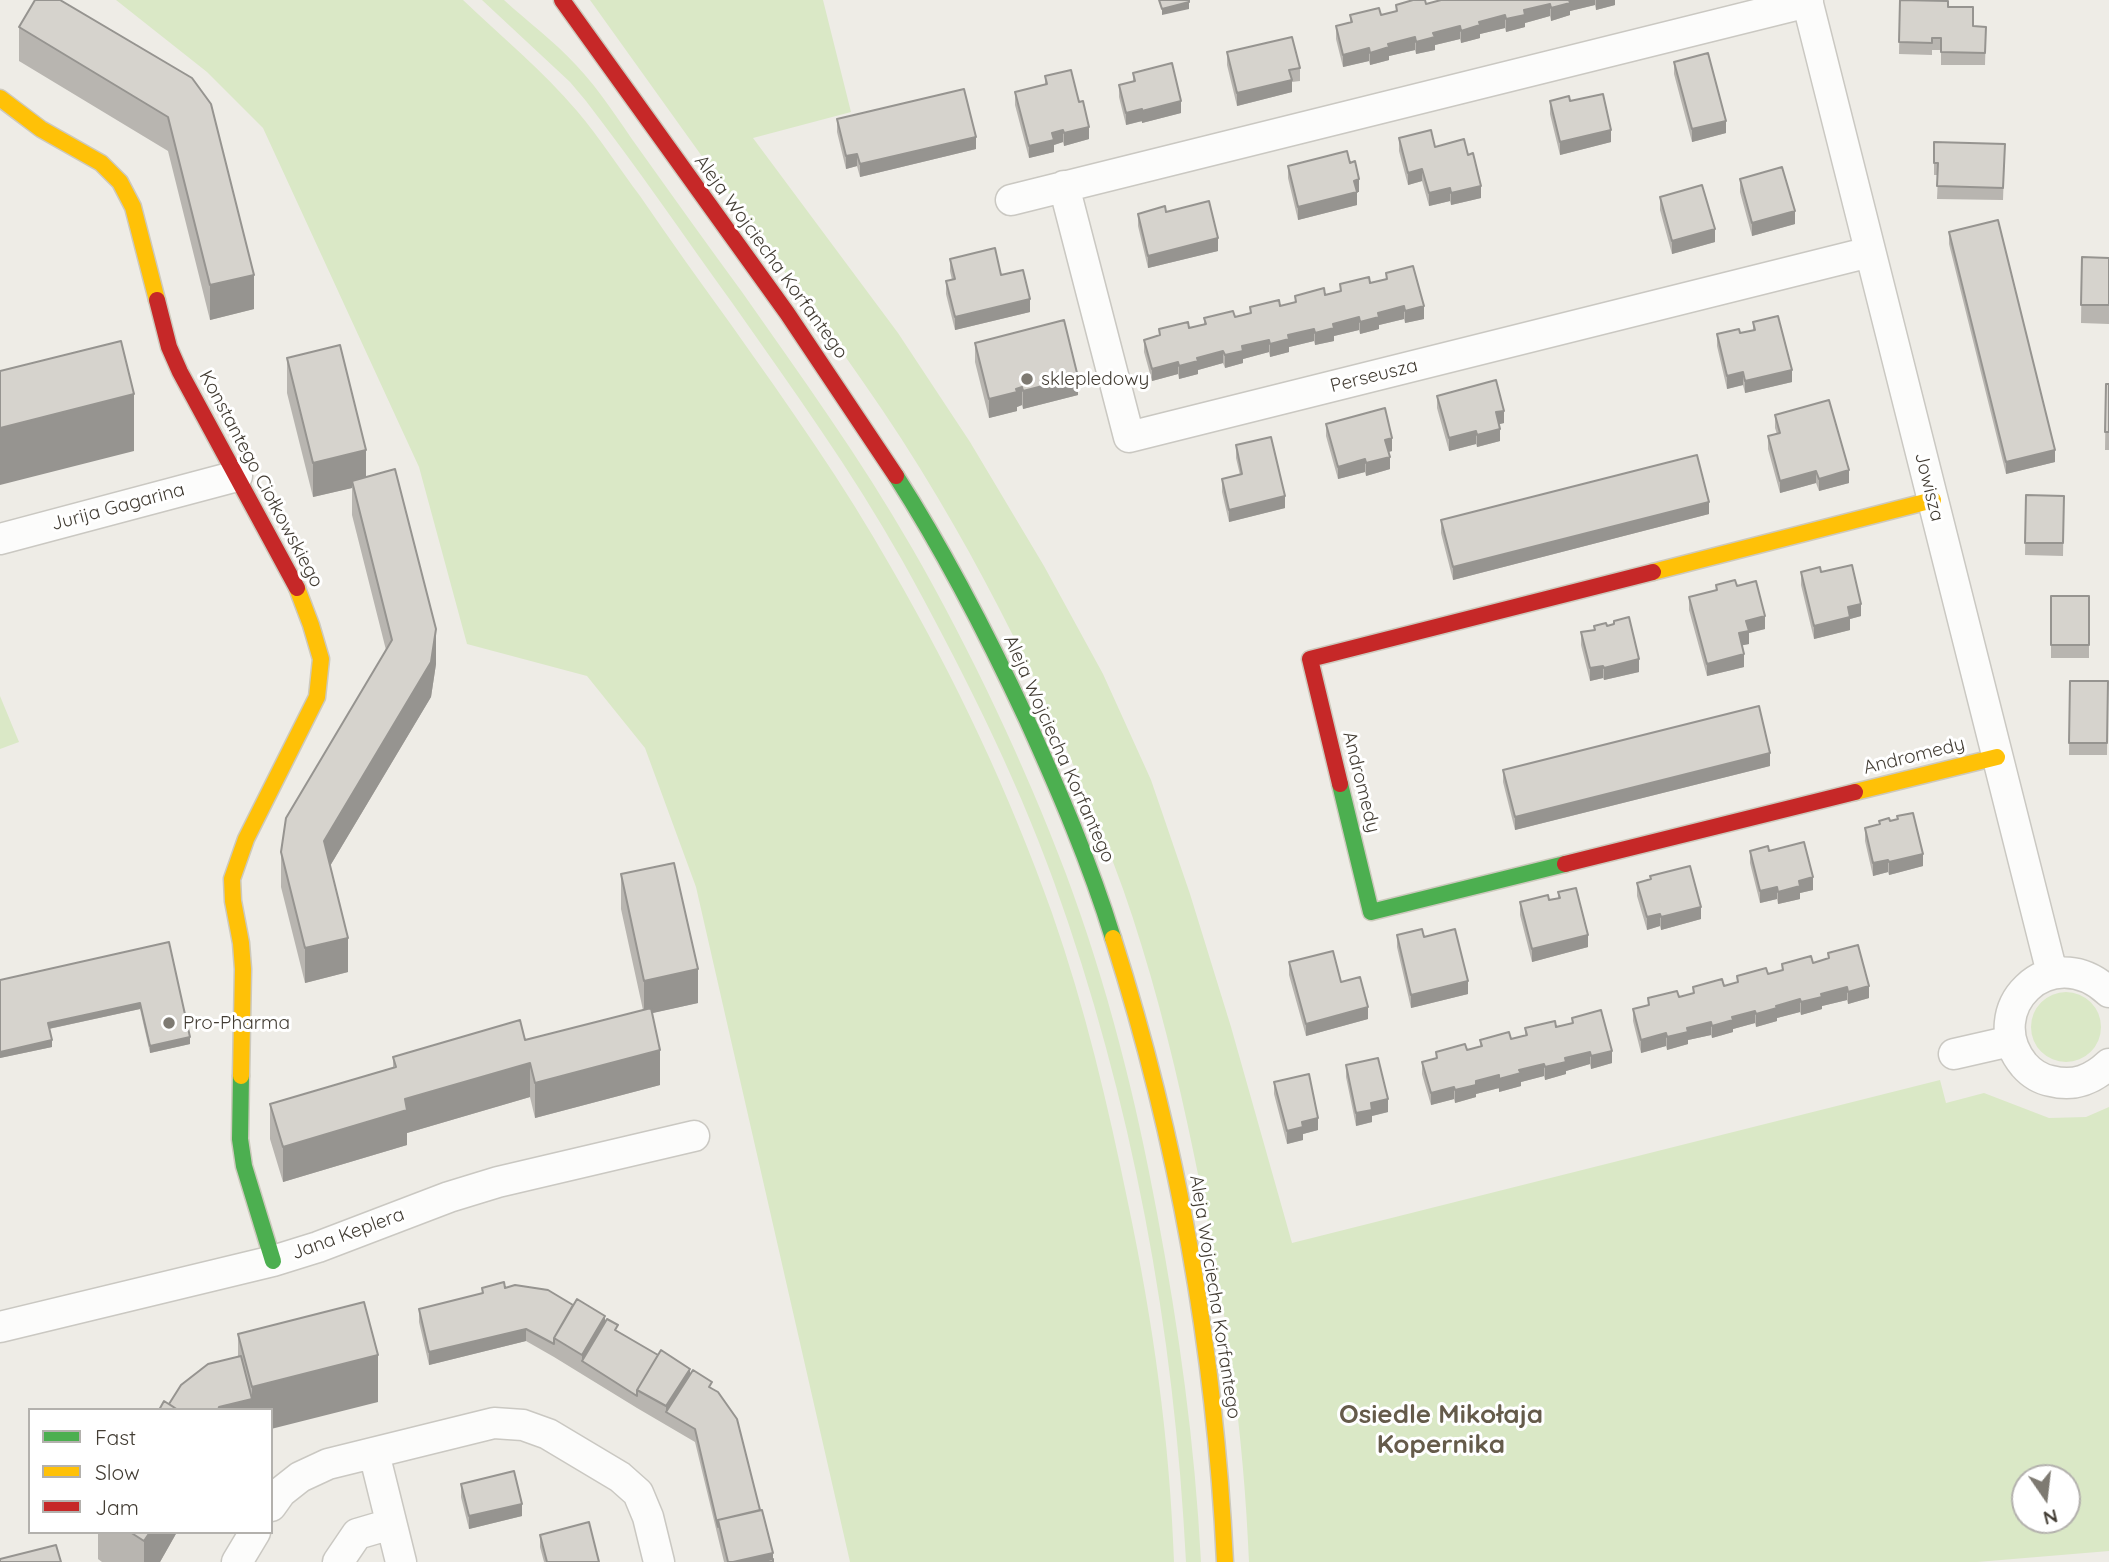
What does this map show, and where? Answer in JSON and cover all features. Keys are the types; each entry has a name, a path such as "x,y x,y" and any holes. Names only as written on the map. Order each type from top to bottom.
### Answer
{"street":[{"name":"Aleja Wojciecha Korfantego","path":"562,0 623,90 859,417 914,505 985,633 1067,811 1088,864 1125,975 1160,1109 1181,1204 1210,1376 1225,1562"},
{"path":"1011,200 1807,1"},
{"name":"Jowisza","path":"1807,1 2052,973"},
{"name":"Aleja Wojciecha Korfantego","path":"569,36 623,90"},
{"name":"Konstantego Ciołkowskiego","path":"0,97 41,129 101,163 120,181 134,207 169,347 298,590 321,659 317,697 246,839 232,880 243,970 240,1139 244,1166 273,1261"},
{"name":"Perseusza","path":"1064,186 1129,438 1870,252"},
{"name":"Jurija Gagarina","path":"0,538 237,476"},
{"name":"Andromedy","path":"1933,500 1310,659 1371,912 1997,757"},
{"path":"2109,992 2092,978 2073,972 2052,973 2036,980 2023,992 2014,1006 2010,1023 2011,1041 2018,1057 2029,1070 2044,1080 2062,1084 2079,1083 2096,1076 2109,1064"},
{"path":"1954,1054 2011,1041"},
{"name":"Jana Keplera","path":"0,1327 273,1261 449,1197 499,1182 694,1136"},
{"path":"273,1503 281,1492 300,1477 328,1464 494,1423 523,1425 548,1434 620,1477 638,1493 648,1517 659,1562"},
{"path":"374,1452 401,1562"},
{"path":"338,1562 357,1534 391,1524"},
{"path":"237,1562 254,1534"}],"green space":[{"path":"116,0 463,0 536,68 585,121 815,445 892,569 959,694 1018,824 1064,948 1104,1093 1145,1292 1169,1472 1174,1562 850,1562 696,887 645,748 587,676 467,644 419,467 263,128 207,72"},
{"path":"482,0 504,0 559,48 585,75 742,292 830,418 892,515 955,626 1015,750 1066,874 1095,957 1140,1127 1179,1343 1195,1474 1201,1562 1186,1562 1172,1389 1145,1217 1127,1132 1082,964 1054,882 1003,758 965,678 902,560 863,494 799,398 586,101 570,82"},
{"path":"590,0 823,0 851,112 753,138 898,333 970,442 1044,566 1103,674 1151,780 1190,894 1292,1243 1940,1080 1946,1103 1984,1093 2049,1118 2086,1117 2109,1107 2109,1551 1977,1562 1249,1562 1243,1467 1218,1278 1174,1065 1133,918 1090,805 1013,636 920,468 843,353"},
{"path":"0,696 19,742 0,749"},
{"path":"2066,992 2091,1002 2101,1027 2091,1052 2066,1062 2041,1052 2031,1027 2041,1002"}],"building":[{"path":"35,0 60,0 192,78 211,104 254,275 210,285 168,117 19,27"},
{"path":"1159,0 1189,0 1189,2 1162,9"},
{"path":"1425,0 1426,4 1441,0 1569,0 1570,3 1524,10 1525,15 1506,19 1505,15 1479,22 1480,25 1461,31 1460,26 1433,33 1435,37 1416,42 1415,37 1388,44 1389,47 1370,53 1369,48 1343,55 1336,26 1352,22 1350,15 1379,8 1381,15 1397,11 1396,5"},
{"path":"1900,0 1948,1 1948,7 1973,7 1973,26 1986,27 1985,53 1941,52 1941,38 1932,38 1932,43 1899,42"},
{"path":"1292,37 1300,68 1289,70 1292,80 1237,93 1227,52"},
{"path":"1708,53 1726,121 1692,129 1674,62"},
{"path":"1172,63 1181,101 1126,113 1119,85 1135,81 1133,73"},
{"path":"1071,70 1079,102 1083,101 1089,127 1052,133 1054,140 1029,146 1015,92 1047,84 1045,76"},
{"path":"964,89 976,137 860,164 857,154 846,156 837,119"},
{"path":"1603,94 1611,130 1560,142 1550,101 1569,96 1570,101"},
{"path":"1431,130 1435,147 1464,139 1468,155 1473,153 1481,186 1451,193 1450,188 1429,193 1422,169 1408,173 1399,138"},
{"path":"1934,142 2005,144 2003,188 1937,186 1938,163 1934,163"},
{"path":"1347,151 1350,163 1355,161 1359,179 1354,181 1357,192 1298,207 1288,166"},
{"path":"1782,167 1795,211 1752,223 1740,179"},
{"path":"1702,185 1715,229 1672,241 1660,197"},
{"path":"1209,201 1218,238 1148,256 1138,214 1165,206 1166,212"},
{"path":"1998,220 2055,450 2006,462 1949,232"},
{"path":"995,248 1001,275 1023,270 1030,299 955,317 946,281 955,279 950,259"},
{"path":"2082,257 2109,258 2109,305 2081,305"},
{"path":"1413,266 1424,306 1405,311 1404,306 1378,313 1379,317 1360,322 1359,317 1333,324 1334,328 1315,333 1314,329 1288,335 1289,339 1270,344 1269,340 1242,346 1243,351 1225,355 1223,351 1179,366 1178,362 1152,369 1144,340 1160,335 1159,329 1188,322 1189,328 1206,324 1204,318 1233,311 1235,317 1251,313 1250,307 1279,300 1280,306 1296,302 1295,296 1324,288 1325,295 1341,291 1340,284 1369,277 1370,283 1387,279 1386,273"},
{"path":"1778,316 1792,370 1745,381 1743,372 1727,376 1717,334 1739,329 1740,333 1755,330 1753,322"},
{"name":"sklepledowy","path":"1064,320 1078,377 1023,391 1022,387 1016,389 1017,392 989,399 975,343"},
{"path":"121,341 134,394 0,428 0,371"},
{"path":"340,345 366,450 313,463 287,358"},
{"path":"1496,380 1504,411 1496,412 1500,429 1477,435 1476,431 1449,438 1437,396"},
{"path":"2106,384 2109,384 2109,432 2105,432"},
{"path":"1829,400 1849,470 1819,479 1816,471 1780,481 1768,436 1780,433 1775,415"},
{"path":"1385,408 1392,438 1385,440 1390,457 1366,463 1365,459 1338,467 1326,424"},
{"path":"1271,437 1285,496 1229,510 1222,479 1242,474 1236,445"},
{"path":"1697,455 1709,502 1453,567 1441,520"},
{"path":"395,469 436,629 431,662 324,841 348,938 305,948 281,852 286,818 392,640 352,481"},
{"path":"2026,495 2064,496 2063,543 2025,543"},
{"path":"1852,565 1861,604 1848,607 1850,617 1814,626 1801,572 1820,567 1821,572"},
{"path":"1735,580 1737,586 1756,581 1765,616 1746,621 1749,631 1739,633 1744,654 1707,664 1689,597 1717,590 1716,585"},
{"path":"2051,596 2089,596 2089,645 2051,645"},
{"path":"1629,617 1639,659 1604,668 1590,668 1581,632 1595,630 1594,626 1606,623 1607,626"},
{"path":"2070,681 2108,681 2107,743 2069,743"},
{"path":"1759,706 1770,753 1515,817 1503,770"},
{"path":"1913,813 1923,854 1873,863 1865,828 1880,824 1879,821 1889,818 1890,821 1898,819 1897,816"},
{"path":"1804,842 1813,877 1799,881 1800,886 1778,892 1777,887 1760,891 1750,851 1768,846 1769,851"},
{"path":"674,863 698,969 644,981 621,874"},
{"path":"1690,866 1701,907 1661,917 1660,914 1647,917 1637,883 1651,879 1650,876"},
{"path":"1576,888 1588,935 1532,949 1520,902 1548,895 1549,900 1560,898 1558,892"},
{"path":"1422,929 1424,937 1455,929 1468,981 1411,995 1397,935"},
{"path":"169,942 190,1037 150,1046 140,1003 48,1023 52,1040 0,1052 0,980"},
{"path":"1858,945 1869,986 1848,992 1847,987 1821,994 1822,997 1801,1002 1800,999 1756,1014 1755,1011 1732,1017 1733,1020 1712,1026 1711,1022 1687,1028 1688,1032 1667,1037 1666,1033 1641,1040 1633,1009 1649,1005 1648,998 1677,991 1679,997 1694,993 1693,987 1722,979 1724,986 1738,982 1737,976 1766,968 1768,974 1783,970 1782,964 1811,956 1813,963 1829,958 1828,953"},
{"path":"1333,951 1341,982 1360,977 1368,1007 1306,1024 1289,962"},
{"path":"651,1008 660,1050 535,1083 530,1063 405,1099 407,1110 283,1147 270,1104 396,1067 393,1057 520,1020 525,1040"},
{"path":"1601,1010 1612,1051 1591,1056 1590,1052 1565,1058 1566,1062 1545,1067 1544,1064 1519,1070 1521,1073 1499,1079 1499,1075 1476,1081 1476,1085 1431,1093 1422,1062 1437,1058 1436,1052 1465,1044 1467,1050 1482,1046 1480,1040 1509,1032 1511,1039 1527,1035 1525,1028 1555,1021 1556,1027 1573,1023 1572,1018"},
{"path":"1378,1058 1388,1099 1371,1103 1372,1110 1356,1113 1346,1065"},
{"path":"1309,1074 1318,1118 1302,1122 1303,1127 1287,1131 1274,1082"},
{"path":"504,1282 505,1288 515,1285 548,1290 573,1305 554,1338 554,1344 526,1329 429,1352 419,1309 483,1293 482,1288"},
{"path":"577,1299 605,1316 582,1355 554,1338"},
{"path":"364,1302 378,1355 252,1387 238,1334"},
{"path":"607,1319 618,1325 615,1330 658,1355 637,1390 637,1396 582,1361"},
{"path":"661,1350 690,1369 666,1406 637,1390"},
{"path":"241,1356 252,1399 219,1408 175,1408 169,1404 181,1385 208,1364"},
{"path":"693,1370 712,1382 709,1387 718,1392 737,1419 760,1510 718,1520 718,1527 695,1429 666,1412"},
{"path":"164,1401 175,1408 160,1408"},
{"path":"514,1471 522,1504 469,1516 461,1484"},
{"path":"762,1510 773,1553 728,1562 718,1520"},
{"path":"589,1522 599,1562 547,1562 540,1535"},
{"path":"133,1534 149,1534 144,1541"},
{"path":"56,1545 61,1562 0,1562 0,1559"}],"traffic: fast":[{"path":"896,476 966,596 1027,720 1073,828 1113,938"},
{"path":"1340,784 1371,912 1565,864"},
{"path":"241,1076 240,1139 244,1166 273,1261"}],"traffic: slow":[{"path":"0,98 41,129 101,163 120,182 133,207 157,300"},
{"path":"1653,572 1933,500"},
{"path":"241,1076 243,969 232,879 246,839 317,697 321,659 297,588"},
{"path":"1855,792 1997,757"},
{"path":"1113,938 1156,1091 1189,1246 1212,1404 1225,1562"}],"traffic: jam":[{"path":"562,0 787,313 896,476"},
{"path":"157,300 169,347 180,372 297,588"},
{"path":"1340,784 1310,659 1653,572"},
{"path":"1565,864 1855,792"}],"place":[{"name":"sklepledowy","path":"1027,379"},
{"name":"Pro-Pharma","path":"169,1023"}],"district":[{"name":"Osiedle Mikołaja Kopernika","path":"1441,1430"}]}
